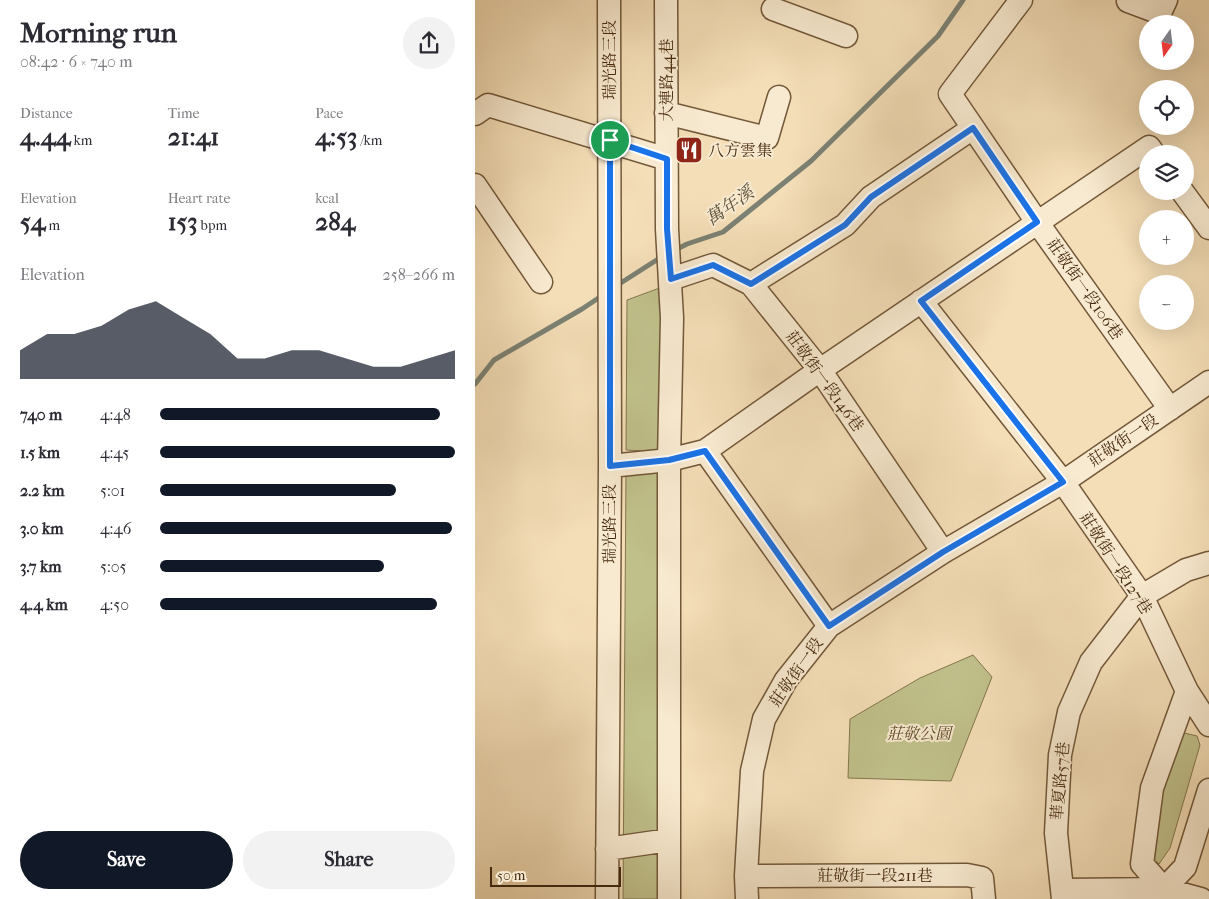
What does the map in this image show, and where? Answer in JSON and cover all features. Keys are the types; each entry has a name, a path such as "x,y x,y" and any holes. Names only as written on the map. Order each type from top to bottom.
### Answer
{"street":[{"name":"瑞光路三段","path":"607,899 610,466 609,0"},
{"name":"大連路44巷","path":"666,0 667,229 671,279"},
{"name":"莊敬街一段106巷","path":"1021,0 949,94 1169,409"},
{"path":"1128,0 1160,13 1166,0"},
{"path":"789,8 846,36"},
{"path":"666,113 767,138 779,98"},
{"path":"479,107 610,140 667,159"},
{"path":"751,284 845,225 871,197 973,128"},
{"path":"610,466 669,460 705,451 1037,222 1139,158"},
{"path":"475,185 541,282"},
{"path":"1190,200 1206,219"},
{"name":"莊敬街一段146巷","path":"671,279 713,265 751,284 820,370 943,552"},
{"path":"669,899 671,279"},
{"name":"莊敬街一段127巷","path":"921,301 1063,482 1142,596 1187,691 1209,725"},
{"name":"莊敬街一段","path":"747,899 746,876 753,771 764,719 786,680 829,626 943,552 1063,482 1169,409 1205,392"},
{"path":"705,451 829,626"},
{"path":"1142,596 1186,570 1209,563"},
{"name":"華夏路57巷","path":"1063,894 1056,833 1060,755 1069,712 1091,662 1142,596"},
{"path":"1164,894 1143,864 1152,788 1187,691"},
{"path":"1164,894 1185,867 1209,790"},
{"path":"607,849 669,840"},
{"name":"莊敬街一段211巷","path":"746,876 967,875 982,878 984,899"},
{"path":"1063,894 1164,894 1201,899"}],"green space":[{"path":"665,286 663,452 626,450 627,300"},
{"path":"664,470 660,899 623,899 626,471"},
{"name":"莊敬公園","path":"973,655 992,677 951,781 848,778 850,719 920,678"},
{"path":"1184,733 1197,736 1200,745 1170,848 1159,864 1154,860 1159,791 1177,736"}],"waterway":[{"name":"萬年溪","path":"673,251 687,244 723,232 811,161 938,36 963,0"},
{"name":"萬年溪","path":"616,286 663,256"},
{"name":"萬年溪","path":"475,384 494,360 603,295"}],"place":[{"name":"八方雲集","path":"689,150"}],"route":[{"path":"973,128 1037,222 921,301 1063,482 943,552 829,626 705,451 669,460 610,466 610,140 667,159 667,229 671,279 713,265 751,284 845,225 871,197 973,128"}]}
